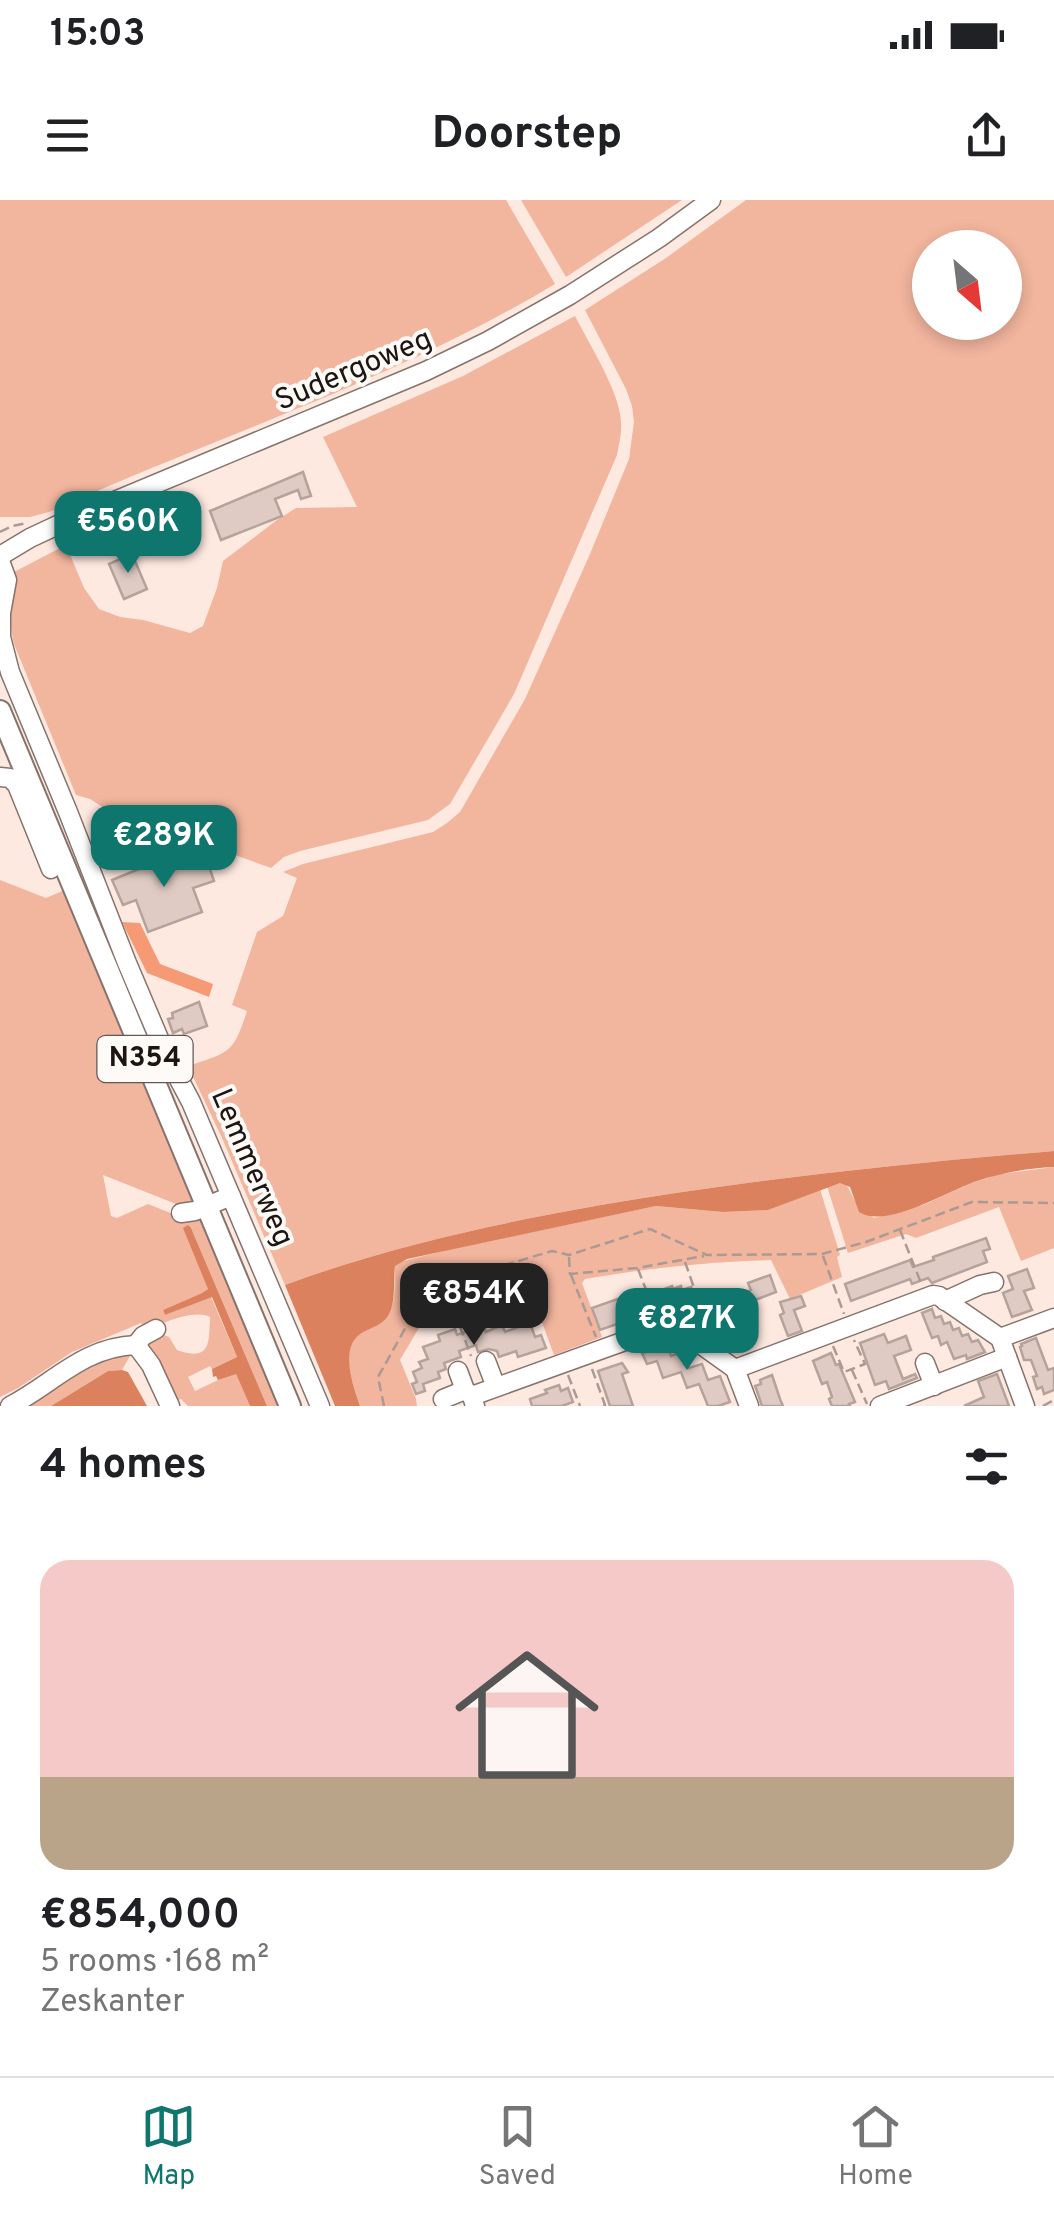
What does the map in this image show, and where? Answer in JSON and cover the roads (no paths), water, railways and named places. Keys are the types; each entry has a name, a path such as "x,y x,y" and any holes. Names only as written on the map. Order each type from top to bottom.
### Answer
{"main road":[{"name":"Lemmerweg","path":"0,710 290,1406"}],"street":[{"name":"Sudergoweg","path":"0,559 30,538 60,524 426,372 488,341 570,295 710,200"},
{"name":"Lemmerweg","path":"0,559 7,580 0,626 8,666 74,826 100,874 160,1042 191,1102 320,1406"},
{"path":"0,777 17,784 47,863"},
{"path":"180,1213 232,1196"},
{"path":"946,1301 994,1282"},
{"path":"736,1369 932,1294 1000,1338 1026,1406"},
{"path":"1000,1338 1054,1318"},
{"path":"443,1399 471,1397 672,1324 736,1369 745,1405"},
{"path":"10,1406 90,1355 106,1348 136,1345 156,1330"},
{"path":"136,1345 170,1406"},
{"path":"880,1406 1007,1358"},
{"path":"925,1363 934,1386"},
{"path":"471,1397 473,1366 496,1387"}]}
